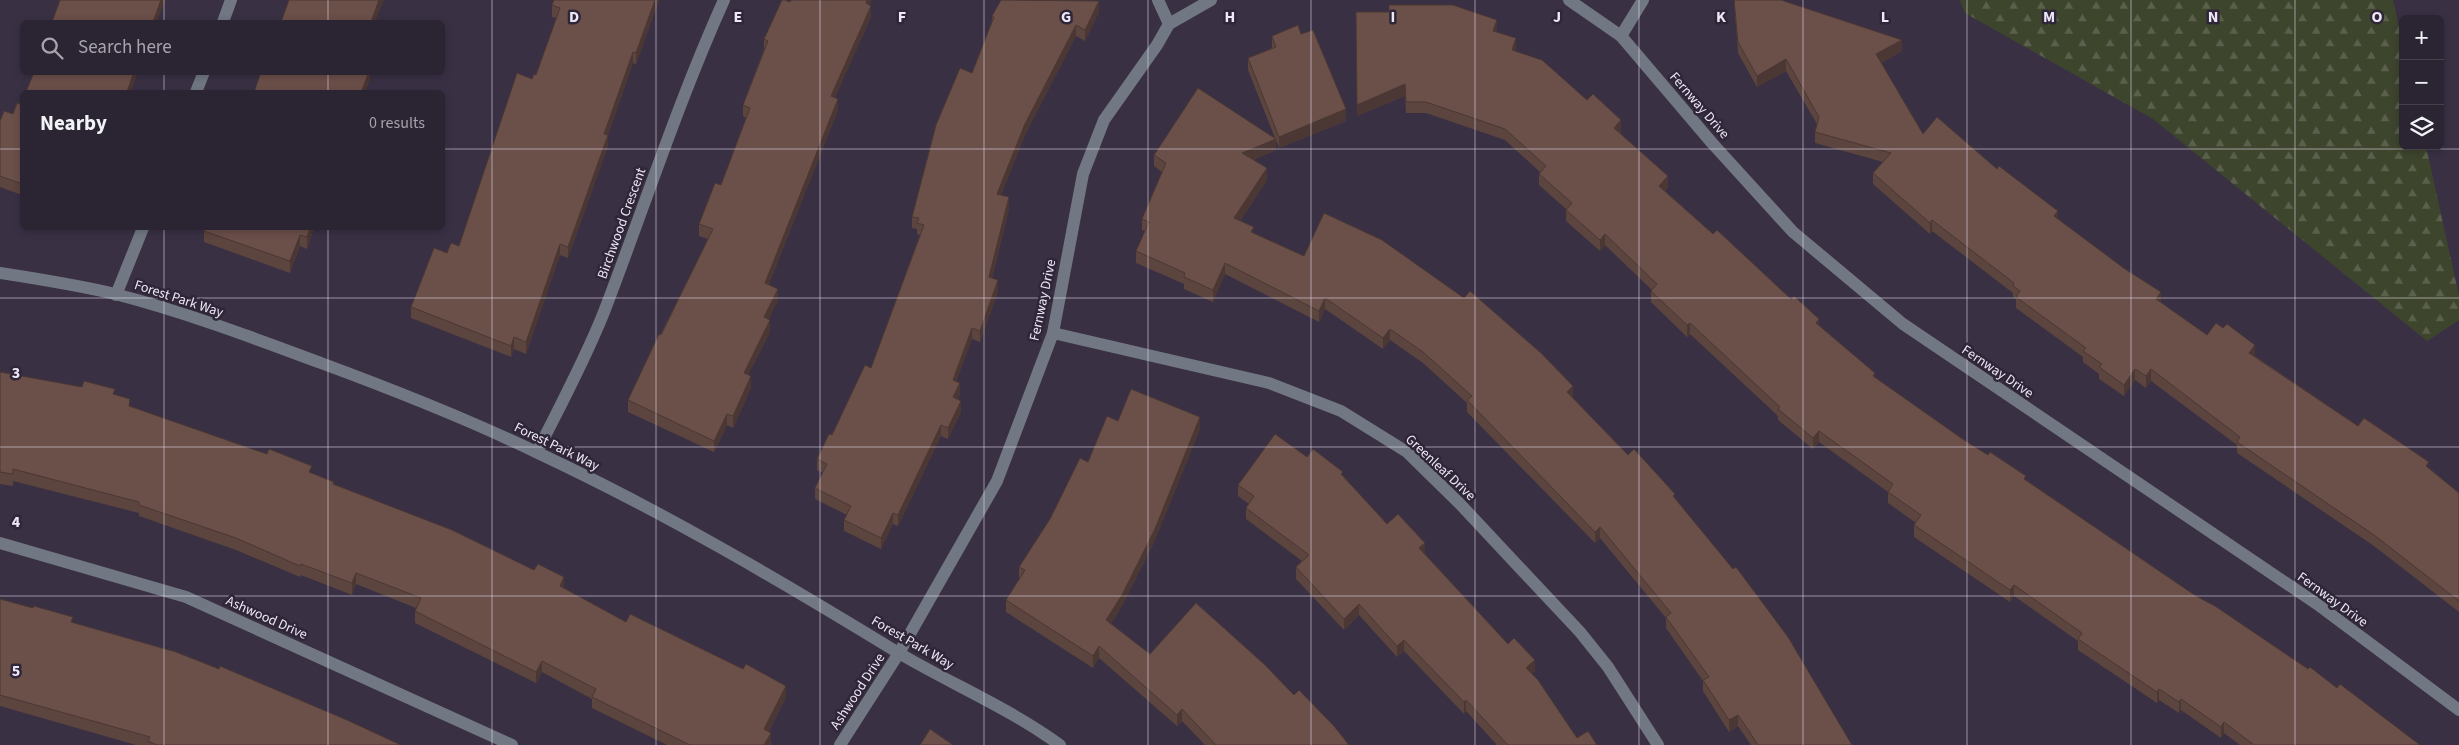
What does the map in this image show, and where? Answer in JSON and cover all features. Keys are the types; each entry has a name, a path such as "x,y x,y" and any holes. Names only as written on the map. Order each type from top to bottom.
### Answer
{"street":[{"path":"224,20 232,0"},
{"name":"Birchwood Crescent","path":"537,452 578,369 603,312 700,55 724,0"},
{"path":"1158,0 1168,24 1211,0"},
{"name":"Fernway Drive","path":"1569,0 1621,36 1712,143 1794,232 1903,324 2317,604 2459,710"},
{"path":"1621,36 1643,0"},
{"name":"Fernway Drive","path":"899,653 997,481 1053,333 1083,174 1104,120 1157,46 1168,24"},
{"path":"197,90 203,75"},
{"path":"116,294 141,230"},
{"name":"Forest Park Way","path":"0,273 116,294 206,322 331,366 537,452 694,534 834,613 899,653 1024,721 1060,745"},
{"name":"Greenleaf Drive","path":"1053,333 1269,383 1342,410 1407,452 1460,504 1580,632 1608,667 1658,745"},
{"name":"Ashwood Drive","path":"0,543 186,597 512,745"},
{"name":"Ashwood Drive","path":"840,745 899,653"}],"green space":[{"path":"1960,0 2393,0 2399,26 2399,150 2427,150 2459,296 2459,320 2427,341 2153,119 1965,13"}],"building":[{"path":"60,0 161,0 154,20 53,20"},
{"path":"289,0 379,0 372,20 282,20"},
{"path":"554,0 655,0 636,53 633,52 604,134 608,135 568,247 560,244 526,342 514,337 511,346 411,307 434,248 447,253 451,243 459,246 517,73 532,79 534,74 536,75 560,8 552,5"},
{"path":"782,0 790,2 791,0 867,0 866,3 871,6 831,96 838,99 765,283 778,289 764,317 770,320 744,373 751,376 733,416 727,414 714,441 628,400 659,334 661,335 713,229 699,224 715,183 721,185 750,108 743,105 768,41 764,39"},
{"path":"1001,0 1099,1 1085,30 1076,25 1025,124 997,194 1009,197 989,277 998,280 980,331 972,328 953,380 960,383 953,397 961,401 948,428 941,425 898,515 893,513 881,538 844,520 851,506 815,488 827,464 817,459 829,434 832,435 865,365 871,368 924,225 917,223 919,218 912,217 936,125 960,68 972,73 994,17 992,16"},
{"path":"1734,0 1781,0 1902,40 1876,54 1923,134 1937,117 1997,169 1999,166 2058,211 2054,216 2125,269 2161,292 2156,299 2207,335 2216,323 2223,328 2227,324 2255,345 2249,353 2358,426 2364,418 2429,462 2426,466 2459,493 2459,601 2374,535 2237,442 2240,437 2151,369 2146,376 2135,369 2124,385 2099,367 2102,364 2083,351 2086,348 2016,297 2020,291 2013,286 2014,283 1932,220 1930,223 1873,173 1891,153 1815,132 1819,117 1786,59 1757,76 1738,42"},
{"path":"1389,5 1453,5 1497,20 1493,31 1516,38 1512,50 1542,60 1587,100 1593,94 1621,120 1614,128 1668,176 1659,186 1713,234 1717,230 1791,299 1794,296 1819,319 1816,323 1875,373 1873,376 1964,440 1988,455 1990,452 2026,476 2024,479 2196,596 2215,606 2308,669 2310,667 2337,688 2340,684 2420,745 2254,745 2224,722 2221,727 2181,699 2179,702 2159,689 2157,692 2078,639 2082,633 2014,585 2010,590 1914,525 1921,515 1888,492 1893,484 1819,431 1813,438 1778,409 1780,407 1690,323 1687,325 1651,291 1657,284 1605,234 1600,240 1566,210 1572,203 1539,174 1546,166 1505,129 1426,102 1406,102 1405,84 1357,105 1356,12 1389,12"},
{"path":"1298,25 1301,34 1313,30 1346,109 1279,137 1248,58 1276,47 1272,36"},
{"path":"33,75 133,75 128,90 27,90"},
{"path":"260,75 368,75 362,90 255,90"},
{"path":"1198,88 1276,139 1242,153 1267,168 1234,218 1254,227 1251,232 1304,256 1324,213 1382,240 1464,298 1470,291 1541,353 1573,386 1567,392 1628,455 1634,449 1675,494 1673,496 1733,569 1736,567 1788,637 1852,745 1758,745 1738,715 1729,720 1703,680 1709,677 1666,617 1671,613 1600,527 1595,532 1467,400 1472,396 1423,352 1390,329 1383,338 1325,298 1319,311 1225,263 1213,290 1184,277 1185,273 1136,251 1149,222 1142,219 1166,163 1154,155"},
{"path":"17,103 20,104 20,183 0,176 0,121 4,111 13,114"},
{"path":"309,230 307,237 300,235 290,261 204,231"},
{"path":"0,372 82,387 84,381 115,389 113,394 130,399 129,406 267,454 269,449 312,466 309,472 334,482 333,484 452,530 534,570 538,564 564,577 560,586 626,622 630,614 743,669 746,664 786,686 764,729 771,733 764,745 690,745 592,697 596,689 542,661 536,672 415,611 421,598 356,573 352,583 301,564 300,566 236,538 139,505 139,502 13,469 13,474 0,472"},
{"path":"1131,389 1200,417 1155,529 1122,595 1106,620 1150,654 1196,603 1264,664 1294,695 1299,690 1334,726 1349,745 1216,745 1182,709 1177,715 1099,646 1093,656 1006,600 1025,570 1019,567 1050,519 1080,458 1088,462 1107,416 1118,421"},
{"path":"1275,434 1307,457 1313,449 1343,472 1341,474 1387,524 1398,514 1425,543 1419,548 1508,644 1514,638 1535,660 1526,668 1538,680 1577,738 1588,731 1597,745 1508,745 1466,700 1464,702 1404,640 1397,646 1359,604 1344,619 1296,567 1309,555 1246,508 1254,496 1238,485"},
{"path":"0,599 73,617 71,622 176,652 219,669 220,666 401,745 157,745 148,741 150,737 0,695"},
{"path":"930,729 953,745 920,745"}]}
